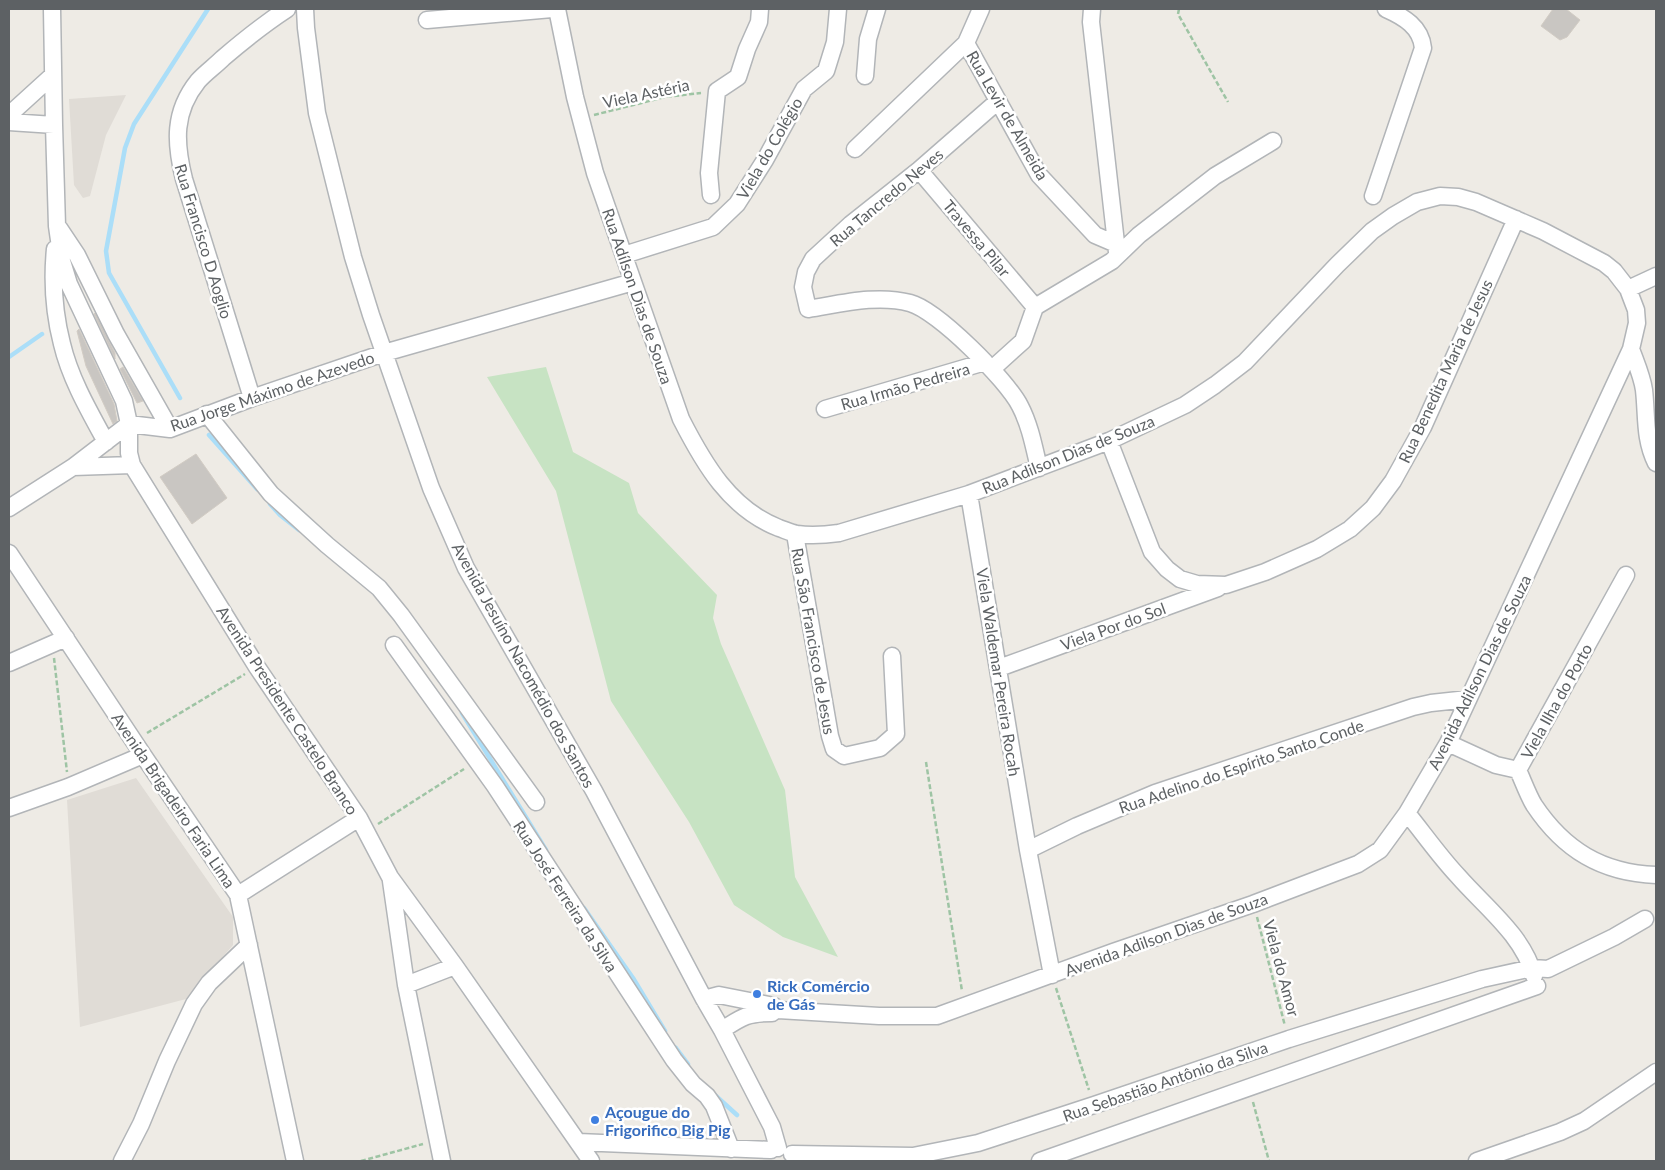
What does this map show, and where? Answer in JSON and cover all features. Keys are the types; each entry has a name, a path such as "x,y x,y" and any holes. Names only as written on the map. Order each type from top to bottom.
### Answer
{"street":[{"name":"Avenida Presidente Castelo Branco","path":"52,9 57,226 62,260 67,278 124,401 129,424 129,453 132,465 257,666 363,825 390,878 455,966 591,1161"},
{"name":"Rua Francisco D Aoglio","path":"252,398 184,179 178,153 177,137 186,97 199,80 254,31 287,9"},
{"name":"Avenida Jesuíno Nacomédio dos Santos","path":"305,9 317,113 353,257 431,488 466,568 594,791 722,1030 772,1127 780,1155"},
{"path":"427,20 552,9"},
{"name":"Rua Adílson Dias de Souza","path":"557,9 595,173 680,419 700,456 721,485 756,517 795,534"},
{"path":"712,194 709,173 717,91 738,77 747,49 759,22 760,9"},
{"name":"Viela do Colégio","path":"624,255 713,227 737,204 765,160 804,89 826,71 835,42 838,9"},
{"path":"866,76 868,39 877,9"},
{"path":"855,148 966,43 981,9"},
{"path":"1039,468 1029,426 1020,406 1008,387 988,366 1023,341 1035,307 1112,261 1117,250 1091,22 1092,9"},
{"path":"1373,196 1424,48 1422,38 1416,29 1402,17 1386,9"},
{"name":"Rua Levir de Almeida","path":"966,43 1039,175 1095,235 1117,250"},
{"path":"9,115 53,75"},
{"name":"Rua Tancredo Neves","path":"988,366 948,327 921,307 895,300 874,300 808,309 803,287 806,272 813,259 851,224 919,170 998,101"},
{"path":"9,122 54,125"},
{"path":"1117,250 1216,176 1273,141"},
{"name":"Travessa Pilar","path":"919,170 1035,307"},
{"name":"Avenida Adilson Dias de Souza","path":"722,1030 752,1013 772,1013 778,1010 878,1016 937,1016 1113,952 1254,904 1364,860 1380,850 1407,813 1448,743 1631,349 1636,332 1637,317 1628,289 1614,271 1604,263 1516,219 1476,202 1458,197 1440,196 1417,202"},
{"name":"Rua Adilson Dias de Souza","path":"795,534 819,536 840,533 969,494 1109,441 1185,405 1245,362 1372,231 1417,202"},
{"name":"Rua Benedita Maria de Jesus","path":"1109,441 1152,552 1167,569 1180,579 1197,584 1226,585 1264,572 1317,549 1350,528 1373,508 1393,481 1422,427 1516,219"},
{"name":"Avenida Presidente Castelo Branco","path":"57,226 53,270 62,345 74,379 106,442"},
{"path":"57,226 77,255 116,334 170,429"},
{"path":"1628,289 1656,276"},
{"name":"Rua Jorge Máximo de Azevedo","path":"129,424 170,429 252,398 384,353 633,282"},
{"path":"1631,349 1644,390 1646,435 1656,463"},
{"name":"Rua Irmão Pedreira","path":"825,409 988,366"},
{"name":"Rua José Ferreira da Silva","path":"207,414 271,494 326,545 379,588 401,615 536,802"},
{"path":"9,508 73,467 129,424"},
{"path":"73,467 132,465"},
{"name":"Viela Waldemar Pereira Rocah","path":"969,494 1028,850"},
{"name":"Rua São Francisco de Jesus","path":"795,534 830,736 834,749 844,756 880,748 896,734 892,656"},
{"name":"Avenida Brigadeiro Faria Lima","path":"9,553 59,641 134,740 238,895 295,1161"},
{"name":"Viela Ilha do Porto","path":"1626,575 1518,770 1533,804 1556,834 1576,851 1593,861 1618,869 1656,875"},
{"name":"Viela Por do Sol","path":"999,668 1226,585"},
{"path":"9,663 59,641"},
{"name":"Rua José Ferreira da Silva","path":"394,646 495,786 674,1060 714,1106 731,1149"},
{"name":"Rua Adelino do Espírito Santo Conde","path":"1028,850 1077,826 1155,793 1413,707 1468,699"},
{"path":"1448,743 1496,765 1518,770"},
{"path":"9,808 68,787 143,755"},
{"path":"1407,813 1456,875 1513,935 1540,968"},
{"path":"238,895 363,825"},
{"path":"1028,850 1052,975"},
{"path":"390,878 406,985 442,1161"},
{"name":"Rua Sebastião Antônio da Silva","path":"578,1142 731,1149 780,1155 914,1159 978,1143 1094,1106 1288,1039 1482,979 1540,968 1614,937 1645,920"},
{"path":"122,1161 141,1124 167,1060 194,1004 209,983 249,945"},
{"path":"406,985 455,966"},
{"name":"Rua Sebastião Antônio da Silva","path":"1040,1161 1248,1086 1537,986 1540,968"},
{"name":"Avenida Adilson Dias de Souza","path":"704,999 719,995 774,1006 778,1010"},
{"path":"1477,1161 1560,1132 1584,1121 1656,1072"}],"path":[{"path":"1179,9 1178,14 1228,102"},
{"name":"Viela Astéria","path":"581,119 664,97 717,91"},
{"path":"59,641 68,787"},
{"path":"134,740 257,666"},
{"path":"363,825 476,761"},
{"path":"926,762 965,1007"},
{"name":"Viela do Amor","path":"1254,904 1288,1039"},
{"path":"1052,975 1094,1106"},
{"path":"1248,1086 1269,1161"},
{"path":"362,1161 437,1140"}],"shaded area":[{"path":"126,95 106,135 90,196 83,198 74,185 69,99"},
{"path":"136,778 233,917 233,945 186,999 80,1027 67,800"}],"green space":[{"path":"546,367 573,452 629,483 638,513 717,595 713,618 721,644 785,790 795,877 838,957 783,937 734,905 689,822 611,701 556,491 487,377"}],"building":[{"path":"1553,9 1566,9 1580,20 1567,37 1560,40 1541,26"},
{"path":"94,314 115,353 115,359"},
{"path":"79,329 114,404 117,421 113,424 86,366 77,331"},
{"path":"123,367 143,401 137,403 120,369"},
{"path":"196,454 227,498 192,524 160,477"}],"waterway":[{"path":"180,398 109,273 106,251 125,148 134,124 208,9"},
{"path":"9,357 42,334"},
{"path":"209,435 257,489"},
{"path":"270,504 280,515 299,530"},
{"path":"462,713 546,850"},
{"path":"584,908 633,978 665,1031"},
{"path":"676,1048 688,1064"},
{"path":"716,1096 737,1115"}],"place":[{"name":"Rick Comércio de Gás","path":"757,994"},
{"name":"Açougue do Frigorifico Big Pig","path":"595,1120"}]}
